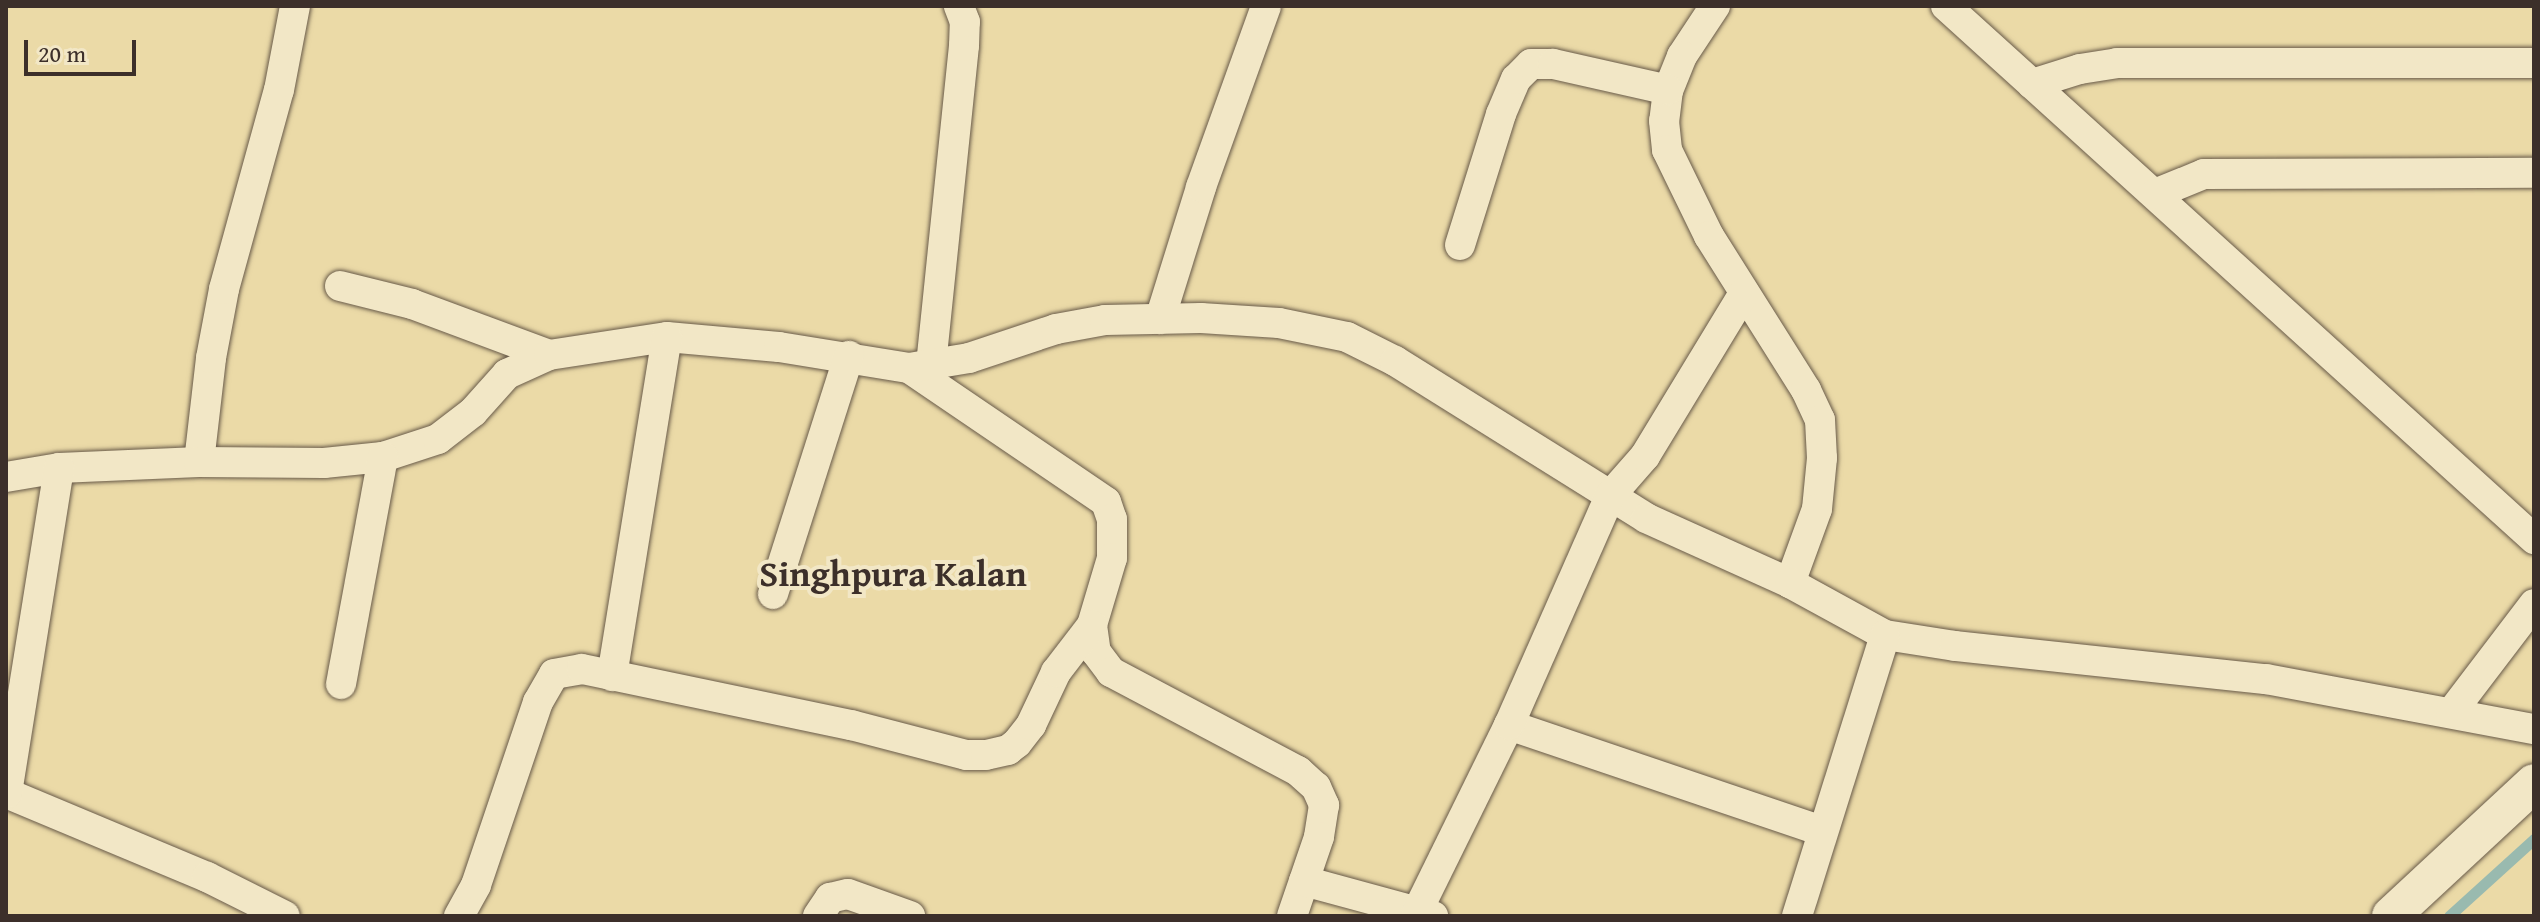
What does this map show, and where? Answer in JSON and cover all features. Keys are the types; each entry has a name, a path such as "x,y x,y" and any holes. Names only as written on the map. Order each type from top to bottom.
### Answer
{"street":[{"path":"199,462 211,358 224,289 279,90 295,6"},
{"path":"920,366 964,46 965,22 959,6"},
{"path":"1160,319 1201,187 1266,6"},
{"path":"1715,6 1682,56 1668,90 1664,121 1667,150 1688,198 1806,390 1820,420 1822,458 1817,509 1790,583"},
{"path":"1946,6 2534,539"},
{"path":"2032,84 2080,69 2117,63 2534,63"},
{"path":"1460,245 1501,114 1516,79 1531,64 1553,64 1668,90"},
{"path":"2155,194 2204,174 2534,173"},
{"path":"340,286 412,304 549,355"},
{"path":"1304,881 1425,914 1610,496 1645,456 1744,293"},
{"path":"6,477 59,468 199,462 324,463 383,457 438,439 473,412 507,374 549,355 667,337 920,366 969,358 1056,329 1105,320 1279,323 1347,337 1395,361 1646,518 1790,583 1885,635 1955,646 2266,679 2534,729"},
{"path":"612,676 667,337"},
{"path":"773,594 849,356"},
{"path":"459,916 476,885 546,684 554,674 566,669 851,725 966,755 1008,750 1017,743 1031,725 1056,672 1092,625 1112,558 1112,519 1106,502 920,366"},
{"path":"341,684 383,457"},
{"path":"59,468 7,793 207,877 285,916"},
{"path":"2451,713 2534,604"},
{"path":"1092,625 1096,652 1111,672 1298,771 1316,787 1324,805 1319,837 1292,916"},
{"path":"1797,916 1885,635"},
{"path":"1509,725 1823,831"},
{"path":"2391,916 2534,783"},
{"path":"818,916 830,898 848,894 910,916"}],"waterway":[{"path":"2449,916 2534,839"}],"district":[{"name":"Singhpura Kalan","path":"893,573"}]}
